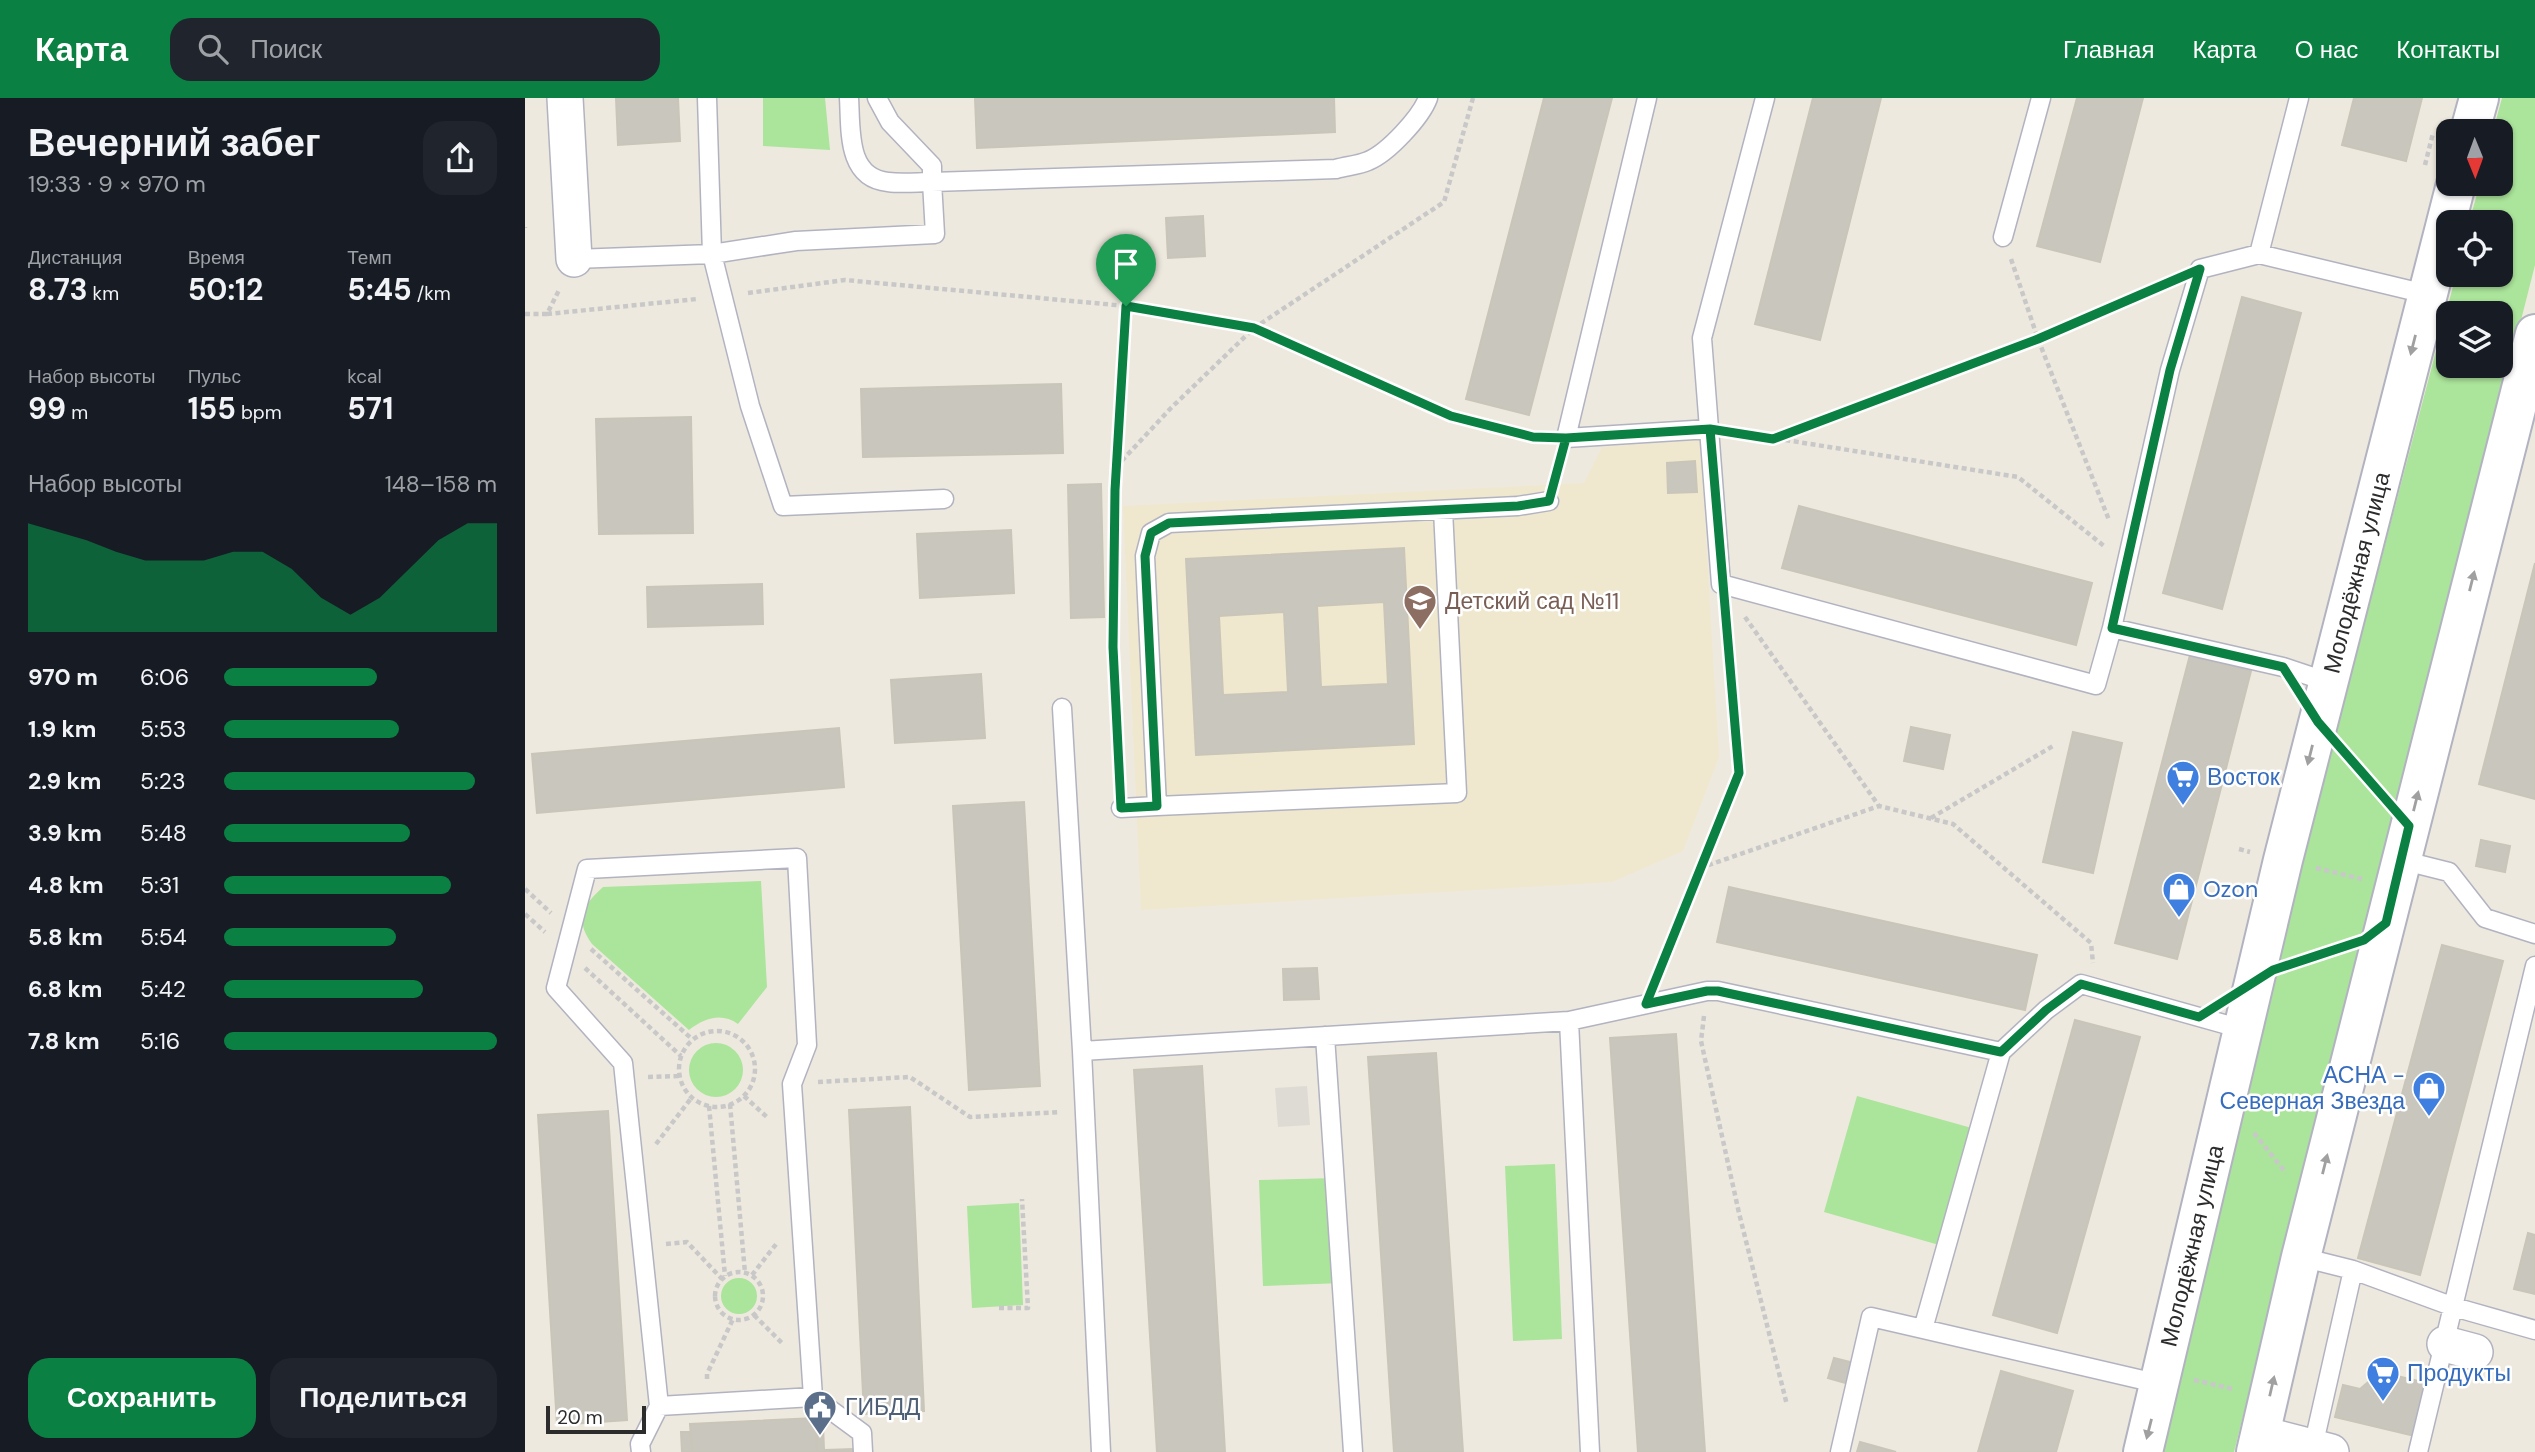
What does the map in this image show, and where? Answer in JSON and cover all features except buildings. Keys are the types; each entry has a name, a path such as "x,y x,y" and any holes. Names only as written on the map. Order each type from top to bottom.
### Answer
{"street":[{"path":"565,98 573,259"},
{"path":"2473,119 2479,98"},
{"name":"Молодёжная улица","path":"2143,1452 2174,1381 2242,1030 2453,196"},
{"path":"2322,1450 2259,1443 2301,1257 2535,334"}],"lane":[{"path":"707,98 712,254 750,406 783,506 943,499"},
{"path":"849,98 852,153 870,177 887,183 1336,169 1370,160 1397,139 1425,106 1428,98"},
{"path":"573,259 712,254 796,241 935,234 932,166 890,122 877,98"},
{"path":"1647,98 1566,438 1710,429"},
{"path":"1765,98 1702,338 1721,584 2096,685 2112,628 2170,370 2200,269 2259,254 2426,294"},
{"path":"2003,237 2041,98"},
{"path":"2259,254 2299,98"},
{"path":"1157,806 1145,556 1151,533 1169,523 1518,506 1549,501"},
{"path":"1121,808 1457,793 1443,510"},
{"path":"2112,628 2283,667 2328,682"},
{"path":"1062,708 1101,1452"},
{"path":"641,1452 640,1444 659,1406 623,1063 556,988 587,869 797,858 807,1045 792,1084 814,1397"},
{"path":"2398,874 2449,872 2485,918 2535,934"},
{"path":"2418,1452 2460,1348 2454,1307 2535,966"},
{"path":"1923,1329 2001,1052 2046,1010 2081,984 2242,1030"},
{"path":"1082,1051 1569,1021 1707,991 1718,991 2001,1052"},
{"path":"1569,1021 1590,1452"},
{"path":"1325,1036 1353,1452"},
{"path":"2301,1257 2353,1270 2454,1307 2535,1330"},
{"path":"2322,1450 2353,1270"},
{"path":"1840,1452 1871,1317 2174,1381"},
{"path":"659,1406 814,1397 862,1433 863,1452"}],"path":[{"path":"1116,468 1171,408 1254,328 1444,202 1473,98"},
{"path":"2003,237 2038,339 2126,564"},
{"path":"547,314 573,259"},
{"path":"1773,439 2038,339 2200,269"},
{"path":"525,314 724,297 845,280 1126,306 1254,328 1451,416 1533,437 1566,438 1549,501"},
{"path":"1121,808 1113,647 1116,468 1126,306"},
{"path":"1710,429 2018,477 2126,564"},
{"path":"1721,584 1879,806"},
{"path":"1646,1004 1739,773 1721,584"},
{"path":"2318,722 2398,874"},
{"path":"1931,818 2053,746"},
{"path":"1700,868 1879,806 1953,824 2091,943 2097,988"},
{"path":"2239,849 2283,860 2398,874"},
{"path":"2254,982 2273,970 2364,940 2398,874"},
{"path":"525,889 692,1040"},
{"path":"525,914 681,1056"},
{"path":"1707,991 1701,1041 1739,1213 1787,1405"},
{"path":"711,1031 730,1033 747,1045 755,1063 753,1082 742,1099 724,1107 709,1106 687,1094 679,1076 681,1056 692,1040 711,1031"},
{"path":"792,1084 910,1077 970,1117 1085,1111"},
{"path":"636,1170 692,1097"},
{"path":"730,1104 745,1273"},
{"path":"709,1106 723,1278"},
{"path":"2246,1123 2292,1180"},
{"path":"999,1308 1028,1308 1022,1199"},
{"path":"643,1246 687,1242 723,1278"},
{"path":"738,1271 745,1273 758,1280 763,1289 764,1300 759,1311 751,1318 740,1321 720,1312 715,1302 715,1291 723,1278 738,1271"},
{"path":"708,1403 706,1374 733,1319"},
{"path":"2174,1381 2237,1390"}],"shaded area":[{"name":"Детский сад №11","path":"1700,440 1719,757 1683,851 1612,882 1141,910 1123,506 1584,483 1602,447"},
{"path":"1307,1086 1310,1125 1278,1127 1275,1088"}],"green space":[{"path":"763,98 825,98 830,150 763,146"},
{"path":"2502,98 2535,98 2535,265 2513,352 2513,301 2449,301 2453,287 2513,287 2513,210 2472,210 2477,196 2513,196 2513,119 2496,119"},
{"path":"2436,351 2436,378 2506,378 2234,1452 2159,1452 2257,1031"},
{"path":"761,881 767,987 738,1024 719,1017 701,1022 689,1030 592,944 583,927 586,906 603,887"},
{"path":"716,1043 735,1051 743,1070 735,1089 716,1097 697,1089 689,1070 697,1051"},
{"path":"1857,1096 1979,1130 1946,1247 1824,1212"},
{"path":"1555,1164 1562,1339 1513,1341 1505,1166"},
{"path":"1335,1178 1342,1283 1263,1286 1259,1180"},
{"path":"1019,1203 1023,1305 972,1308 967,1206"},
{"path":"739,1278 752,1283 757,1296 752,1309 739,1314 726,1309 721,1296 726,1283"}],"place":[{"name":"Детский сад №11","path":"1420,631"},
{"name":"Восток","path":"2183,807"},
{"name":"Ozon","path":"2179,919"},
{"name":"АСНА - Северная Звезда","path":"2429,1118"},
{"name":"Продукты","path":"2383,1403"},
{"name":"ГИБДД","path":"820,1437"}],"route":[{"path":"1126,306 1115,490 1113,647 1121,808 1157,806 1145,556 1151,533 1169,523 1518,506 1549,501 1566,438 1638,433 1710,429 1773,439 2038,339 2200,269 2170,370 2112,628 2283,667 2318,722 2409,826 2386,923 2364,940 2273,970 2199,1017 2081,984 2046,1010 2001,1052 1718,991 1646,1004 1739,773 1710,429 1566,438 1533,437 1451,416 1254,328 1126,306"}]}
